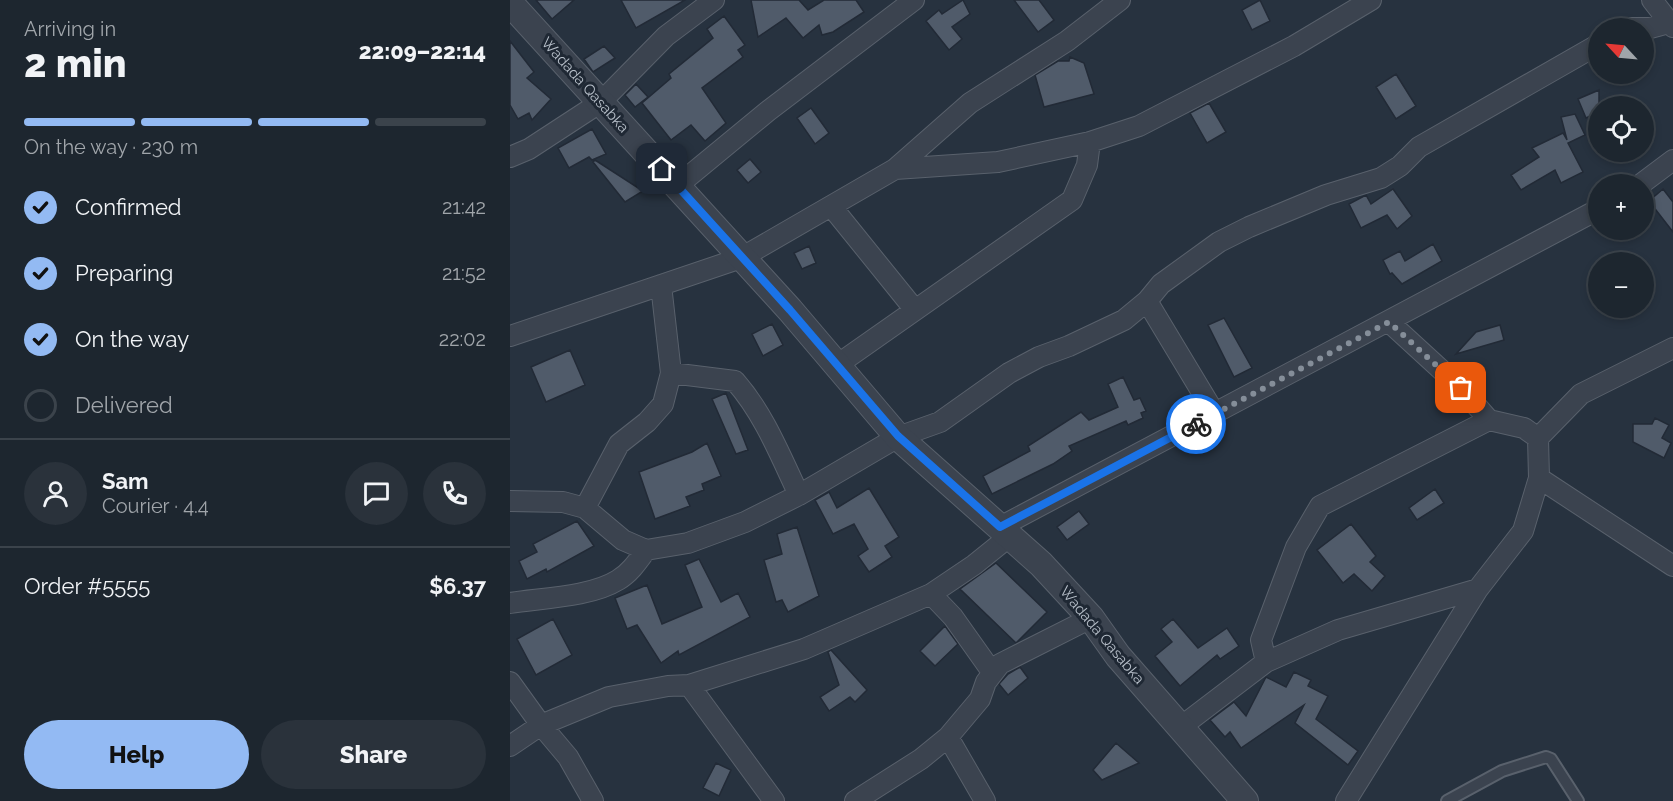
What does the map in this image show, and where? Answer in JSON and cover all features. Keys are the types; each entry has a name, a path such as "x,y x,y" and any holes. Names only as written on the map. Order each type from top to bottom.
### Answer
{"street":[{"path":"510,157 530,149 601,102 666,36 714,0"},
{"path":"677,186 768,111 914,0"},
{"path":"510,336 741,258 895,169 970,103 1067,41 1120,0"},
{"path":"895,169 998,162 1090,142 1139,126 1294,46 1371,0"},
{"path":"1652,0 1672,24 1654,27"},
{"name":"Wadada Qasabka","path":"510,3 677,186 898,436 1005,531 1091,618 1118,656 1182,726 1245,801"},
{"path":"510,501 563,502 585,508 623,540 646,550 688,543 745,522 799,495 898,436 940,422 1009,373 1039,357 1108,328 1147,301 1161,284 1219,242 1326,195 1381,178 1400,166 1419,147 1588,50"},
{"path":"837,365 1072,200 1087,165 1090,142"},
{"path":"1654,174 1673,160"},
{"path":"831,206 915,310"},
{"path":"510,746 541,725 609,697 668,686 689,685 804,649 931,594 974,565 1005,531 1215,414 1588,215"},
{"path":"585,508 619,444 647,422 663,404 671,373 661,285"},
{"path":"1147,301 1215,414"},
{"path":"1389,322 1461,388 1489,420 1524,428 1538,438"},
{"path":"1346,801 1478,589 1523,531 1539,478 1538,438 1581,394 1673,348"},
{"path":"671,373 735,381 748,396 770,430 799,495"},
{"path":"1266,662 1262,640 1296,547 1320,506 1489,420"},
{"path":"1539,478 1673,566"},
{"path":"510,603 600,590 633,569 646,550"},
{"path":"1182,726 1266,662 1338,630 1478,589"},
{"path":"931,594 953,617 992,672"},
{"path":"855,801 921,759 948,737 980,699 992,672 1008,659 1022,656 1091,618"},
{"path":"510,682 568,757 593,801"},
{"path":"689,685 774,801"},
{"path":"948,737 985,801"}],"lane":[{"path":"1447,801 1487,777 1540,757 1551,759 1578,801"}],"building":[{"path":"536,0 574,0 552,19"},
{"path":"621,0 685,0 636,28"},
{"path":"751,0 799,0 808,10 824,0 856,0 864,12 833,32 822,35 819,25 803,38 786,18 758,37"},
{"path":"963,0 970,14 952,27 962,39 949,50 926,21 939,10 942,14"},
{"path":"1014,0 1039,0 1054,20 1038,32"},
{"path":"1260,0 1270,21 1252,30 1242,10"},
{"path":"724,16 745,45 738,50 743,57 702,88 726,123 705,141 691,125 671,140 642,103 671,78 669,74 713,38 707,29"},
{"path":"510,41 534,72 527,78 551,99 532,120 529,113 518,119 510,105"},
{"path":"604,46 615,58 593,72 584,59"},
{"path":"1070,57 1084,63 1094,94 1044,107 1035,75 1058,61 1069,61"},
{"path":"1396,74 1416,106 1396,119 1376,87"},
{"path":"636,84 648,97 635,107 625,95"},
{"path":"1599,90 1599,96 1588,96 1588,117 1586,118 1578,99"},
{"path":"1209,103 1226,132 1207,143 1190,113"},
{"path":"811,108 829,133 815,144 797,118"},
{"path":"1575,114 1585,135 1568,143 1583,172 1561,183 1555,170 1521,190 1511,175 1539,157 1532,148 1563,133 1567,140 1561,117"},
{"path":"592,129 606,154 592,160 589,157 569,168 558,148"},
{"path":"750,159 761,172 748,183 737,170"},
{"path":"595,160 643,191 625,202 593,162"},
{"path":"1393,189 1412,216 1397,229 1387,215 1361,228 1349,204 1366,195 1371,204"},
{"path":"1663,189 1673,202 1673,232 1654,207 1654,197"},
{"path":"1433,244 1442,261 1402,284 1392,273 1390,274 1383,260 1400,251 1405,261"},
{"path":"809,246 816,263 802,269 794,253"},
{"path":"1224,318 1252,368 1234,377 1208,325"},
{"path":"772,324 783,345 763,356 752,334"},
{"path":"1500,325 1504,340 1456,354 1476,332"},
{"path":"570,350 585,385 546,402 531,367"},
{"path":"1123,377 1134,400 1140,398 1146,411 1141,413 1143,418 1128,425 1126,421 1069,446 1072,451 1053,464 992,494 983,476 1030,451 1028,446 1081,412 1089,420 1118,407 1108,384"},
{"path":"726,393 748,450 736,454 712,399"},
{"path":"1655,418 1669,425 1662,438 1671,443 1664,458 1633,442 1633,424 1652,424"},
{"path":"707,443 721,476 702,484 704,490 686,497 690,506 655,519 639,472 692,452"},
{"path":"869,488 899,537 885,546 892,557 869,572 858,556 868,549 854,524 833,534 815,500 829,492 837,508"},
{"path":"1435,489 1444,503 1417,520 1409,508"},
{"path":"1079,511 1089,524 1067,540 1057,527"},
{"path":"577,521 594,546 547,572 546,569 527,579 519,561 537,552 533,544"},
{"path":"1351,524 1376,556 1370,562 1385,576 1372,591 1354,574 1343,583 1317,550"},
{"path":"797,527 819,596 788,612 782,600 776,602 764,560 782,554 777,534"},
{"path":"699,559 721,602 738,593 750,617 679,655 678,651 661,663 637,625 627,629 615,598 647,585 662,624 702,607 685,565"},
{"path":"996,563 1047,612 1016,643 960,589"},
{"path":"553,619 572,655 536,675 517,639"},
{"path":"1173,619 1198,648 1227,628 1239,646 1220,659 1217,655 1180,686 1155,656 1172,642 1161,629"},
{"path":"945,626 958,644 935,666 920,651"},
{"path":"831,650 867,690 855,702 850,697 829,711 820,697 839,685 828,652"},
{"path":"1020,667 1028,678 1008,695 999,684 1008,674"},
{"path":"1294,672 1311,680 1308,686 1328,696 1316,719 1358,751 1348,765 1295,723 1304,705 1241,748 1230,732 1225,737 1210,720 1234,702 1246,716 1266,677 1286,687"},
{"path":"1116,743 1139,763 1102,780 1093,770"},
{"path":"716,763 731,770 719,796 703,788"}],"way so far":[{"path":"1196,424 1389,322 1461,388"}],"route":[{"path":"662,169 790,310 898,436 1000,527 1196,424"}]}
